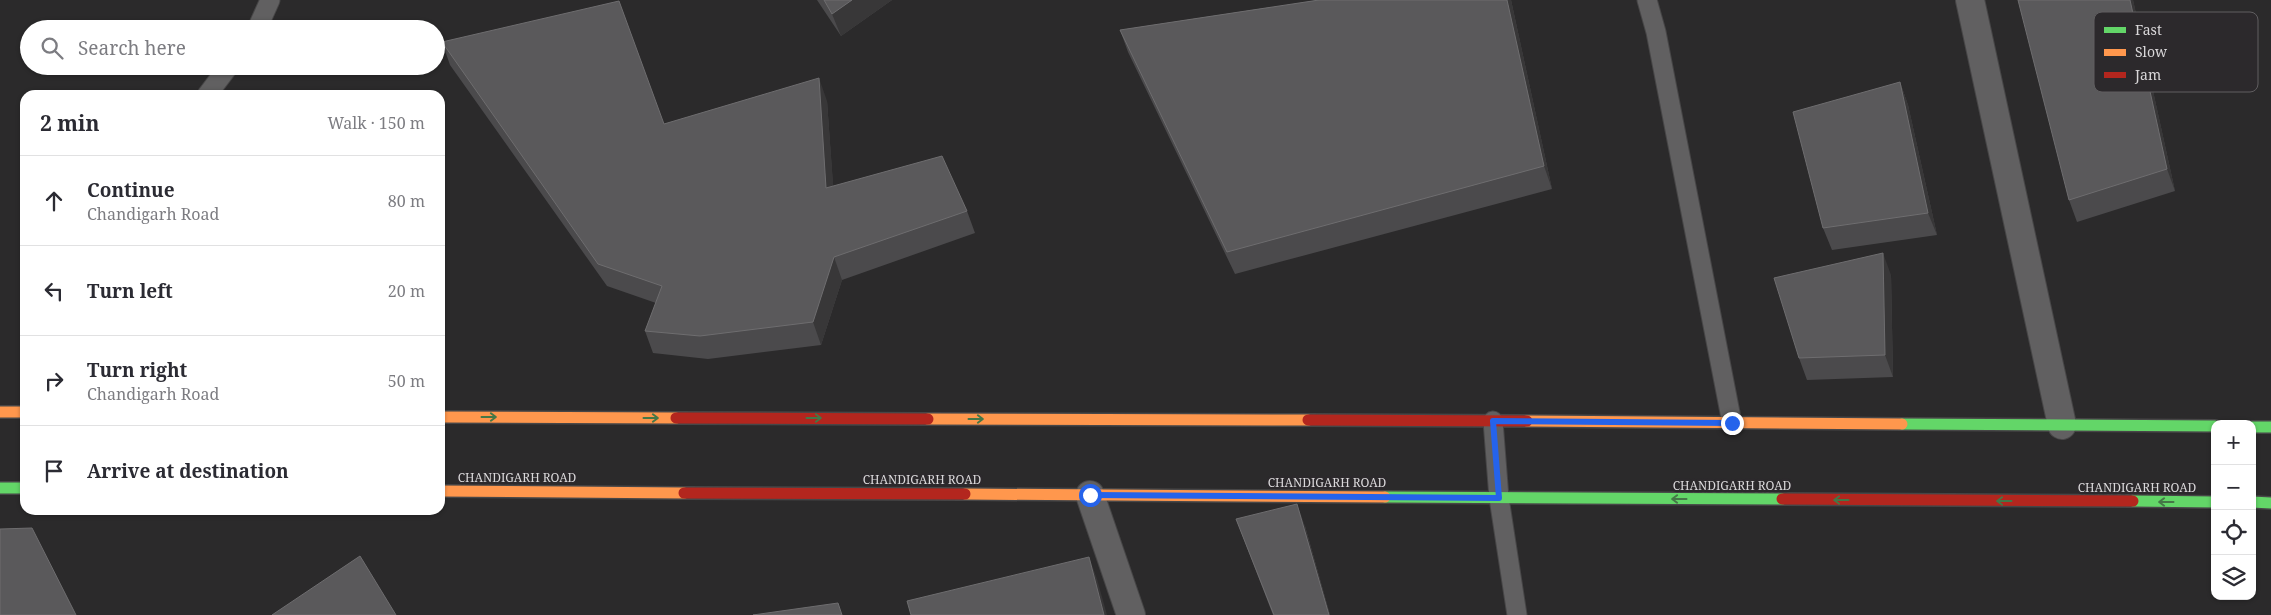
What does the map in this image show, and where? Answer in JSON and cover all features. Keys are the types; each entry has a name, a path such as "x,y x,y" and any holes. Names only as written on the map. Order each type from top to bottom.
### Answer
{"main road":[{"path":"0,412 20,412"},
{"path":"445,417 2211,426"},
{"path":"2256,427 2271,427"},
{"path":"0,488 20,488"},
{"name":"CHANDIGARH ROAD","path":"445,491 2211,502"},
{"path":"2256,502 2271,502"}],"street":[{"path":"1970,0 2062,425"},
{"path":"1090,495 1131,615"}],"lane":[{"path":"261,20 270,0"},
{"path":"1646,0 1656,32 1732,423"},
{"path":"211,90 222,75"},
{"path":"1493,421 1499,498 1517,615"}],"building":[{"path":"824,0 852,0 832,14"},
{"path":"1319,0 1507,0 1544,166 1227,252 1120,30"},
{"path":"2018,0 2130,0 2133,12 2094,12 2094,92 2150,92 2167,169 2069,200"},
{"path":"619,1 664,124 819,78 826,188 942,156 967,211 834,257 813,322 700,336 645,331 662,286 598,264 445,46 445,41"},
{"path":"1900,82 1928,213 1823,228 1793,112"},
{"path":"1883,253 1885,355 1799,358 1774,278"},
{"path":"1297,504 1329,615 1274,615 1236,519"},
{"path":"32,528 76,615 0,615 0,529"},
{"path":"360,556 396,615 272,615"},
{"path":"1089,557 1104,615 911,615 907,601"},
{"path":"838,603 842,615 753,615"}],"traffic: fast":[{"path":"1902,424 2211,426"},
{"path":"2256,427 2271,427"},
{"path":"0,488 20,488"},
{"path":"1385,497 1782,499"},
{"path":"2133,501 2211,502"},
{"path":"2256,502 2271,503"}],"traffic: slow":[{"path":"0,412 20,412"},
{"path":"445,417 676,418"},
{"path":"928,419 1308,420"},
{"path":"1527,421 1902,424"},
{"path":"445,491 684,493"},
{"path":"965,494 1385,497"}],"traffic: jam":[{"path":"676,418 928,419"},
{"path":"1308,420 1527,421"},
{"path":"684,493 965,494"},
{"path":"1782,499 2133,501"}],"route":[{"path":"1090,495 1499,498 1493,421 1732,423"}]}
